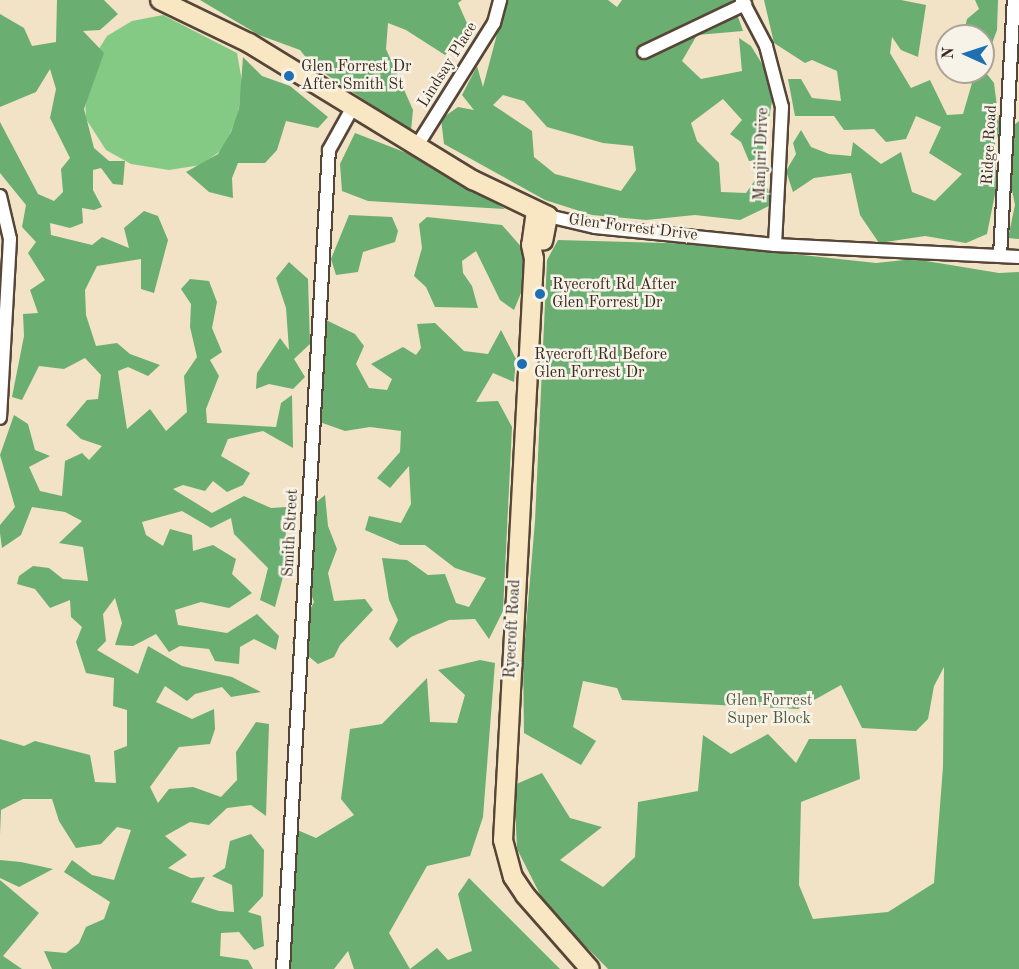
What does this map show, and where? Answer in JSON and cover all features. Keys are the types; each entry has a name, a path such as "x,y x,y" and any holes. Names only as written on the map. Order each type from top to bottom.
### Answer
{"street":[{"name":"Glen Forrest Drive","path":"160,0 249,43 418,144 473,180 542,214 595,227 775,245 1019,257"},
{"name":"Lindsay Place","path":"418,144 494,23 500,0"},
{"name":"Ridge Road","path":"1000,256 1014,0"},
{"path":"644,52 744,2"},
{"name":"Manjiri Drive","path":"744,2 766,46 782,107 775,245"},
{"name":"Smith Street","path":"283,969 329,150 354,105"},
{"path":"0,196 10,239 0,418"},
{"name":"Ryecroft Road","path":"542,214 531,245 534,259 503,840 513,877 525,895 590,969"}],"green space":[{"path":"57,0 104,0 118,14 100,30 83,31 104,53 84,109 94,148 109,161 125,161 123,185 113,184 101,168 93,170 93,190 102,207 94,210 82,208 83,223 70,228 50,223 51,235 92,245 102,237 129,248 124,228 144,211 158,216 168,240 154,293 141,289 141,259 97,266 85,290 86,315 96,346 117,343 130,354 160,365 148,376 128,367 118,371 127,429 150,409 166,431 187,412 184,376 197,357 190,327 191,304 181,289 190,279 209,281 217,302 212,328 222,352 210,360 219,376 206,409 207,423 276,427 281,403 292,395 293,448 263,431 228,439 221,456 250,473 243,485 227,492 213,481 205,491 183,485 173,489 212,513 244,496 271,508 287,507 284,573 275,607 260,600 268,568 234,534 231,518 211,528 182,511 142,522 146,535 163,546 170,529 192,535 193,551 213,545 236,559 232,574 252,593 229,608 201,602 175,610 178,625 227,633 257,614 279,636 276,650 254,639 240,647 239,664 215,661 209,649 180,646 169,652 156,634 133,646 115,645 122,623 115,598 103,614 106,641 97,650 138,674 148,646 182,666 232,677 261,692 231,697 222,687 195,694 187,701 165,686 156,702 192,719 214,709 215,729 210,744 179,747 150,787 158,803 169,789 193,787 221,797 237,780 236,752 256,722 269,724 266,816 251,805 227,808 209,825 190,822 165,836 187,855 168,868 191,878 205,877 191,902 219,911 234,912 232,885 212,876 225,868 230,841 251,834 264,850 263,896 248,912 261,916 264,946 254,950 239,932 221,933 220,956 248,960 253,969 52,969 44,951 66,953 79,943 86,927 104,919 110,902 64,872 72,860 92,875 114,880 131,830 117,827 101,844 76,848 59,821 52,799 23,799 1,810 0,835 0,739 24,746 35,741 90,755 95,782 116,783 114,751 127,746 127,710 113,706 114,678 86,673 76,642 82,627 71,617 70,600 50,608 35,589 17,584 19,576 33,566 49,568 63,579 88,581 83,547 59,543 82,521 65,512 32,507 21,535 2,548 0,533 0,525 15,507 0,455 14,415 28,424 35,450 50,456 29,467 40,491 62,496 65,461 82,453 89,460 102,446 81,439 66,425 87,400 98,399 101,375 85,358 64,369 39,366 22,400 12,397 24,336 23,314 38,313 30,290 45,280 28,253 36,242 22,227 26,205 0,173 0,122 38,194 54,201 63,192 61,169 70,158 50,118 56,89 50,69 36,92 0,107 0,14 24,28 32,46 56,42"},
{"path":"200,0 462,0 458,3 470,30 445,55 406,30 388,23 386,49 413,110 411,131 312,65 300,50 259,35"},
{"path":"506,0 608,0 617,7 622,0 732,0 743,31 697,35 682,61 701,79 742,71 739,38 751,46 764,67 772,101 762,160 749,161 741,142 730,134 742,120 723,99 691,123 697,141 719,163 721,192 746,193 757,177 768,189 771,205 740,220 695,215 646,220 592,215 545,200 444,144 441,119 458,107 474,110 462,95 477,66 483,87","holes":["503,95 524,101 547,127 603,143 633,146 636,170 621,191 555,174 534,157 532,131 493,105"]},
{"path":"764,0 901,0 926,5 918,57 901,50 892,37 890,53 911,88 930,80 947,115 963,114 972,84 994,84 1000,130 995,142 996,189 987,234 966,243 925,236 879,243 860,215 851,173 814,178 793,192 786,171 796,154 793,143 801,130 811,147 829,154 851,156 853,142 881,164 901,152 912,192 935,201 962,174 929,153 941,127 916,116 906,139 886,142 874,129 844,130 834,116 795,116 788,79 801,79 812,98 841,101 837,71 812,60 805,63 774,43"},
{"path":"975,0 998,0 995,35 995,24 966,24 967,19 979,9"},
{"path":"163,15 237,53 242,82 238,115 223,149 201,165 169,170 131,164 106,150 86,119 85,90 95,55 107,36 132,21"},
{"path":"243,57 262,76 290,86 328,117 318,128 286,121 277,150 265,163 238,163 232,178 233,198 209,192 186,172 218,154 231,132 239,109"},
{"path":"1019,121 1019,239 1008,238 1015,205 1011,185 1014,125"},
{"path":"355,133 430,162 505,209 368,201 342,191 340,164"},
{"path":"349,215 392,217 398,231 395,242 363,252 358,272 336,275 331,259"},
{"path":"427,217 502,225 524,250 521,293 514,310 500,300 476,251 462,261 463,273 472,286 478,308 435,307 426,287 414,276 422,248 419,224"},
{"name":"Glen Forrest Super Block","path":"558,240 700,244 876,263 914,259 999,273 1019,272 1019,969 608,969 546,906 517,849 514,785 542,773 570,818 602,827 560,860 603,887 635,857 638,802 698,791 703,735 731,754 768,734 796,763 809,739 856,739 860,779 801,802 799,885 813,919 888,912 934,883 943,767 944,667 934,686 928,719 916,731 862,728 841,685 798,709 622,700 617,688 583,681 573,727 596,741 581,765 524,733 523,662 535,521 547,260"},
{"path":"289,262 308,279 310,344 294,359 305,377 293,389 269,384 256,389 257,373 280,338 289,350 286,308 276,278"},
{"path":"326,320 355,334 364,346 356,364 369,388 387,390 392,379 371,364 403,347 416,355 421,348 417,324 435,323 464,351 488,354 501,330 516,359 514,382 493,373 476,402 498,401 512,427 503,611 489,639 475,619 449,620 411,637 397,648 389,639 398,620 389,600 382,558 407,560 428,575 445,574 456,603 469,607 486,578 455,568 425,545 400,545 365,530 369,516 401,523 411,504 409,466 390,488 377,478 400,452 401,431 370,427 345,431 317,421"},
{"path":"325,495 328,526 337,549 328,573 334,601 365,599 373,610 340,645 334,657 318,664 292,643 314,602 300,564 308,509"},
{"path":"480,660 495,663 483,817 470,856 427,866 389,933 410,969 354,969 348,951 334,969 290,969 284,860 295,829 316,838 354,815 341,799 350,729 382,724 427,678 430,722 457,723 465,695 438,670"},
{"path":"0,860 53,869 19,887 0,878"},
{"path":"469,878 560,969 410,969 437,948 448,960 472,951 458,894"},
{"path":"0,880 39,913 3,956 22,969 0,969"}],"place":[{"name":"Glen Forrest Dr After Smith St","path":"289,76"},
{"name":"Ryecroft Rd After Glen Forrest Dr","path":"540,294"},
{"name":"Ryecroft Rd Before Glen Forrest Dr","path":"522,364"}]}
